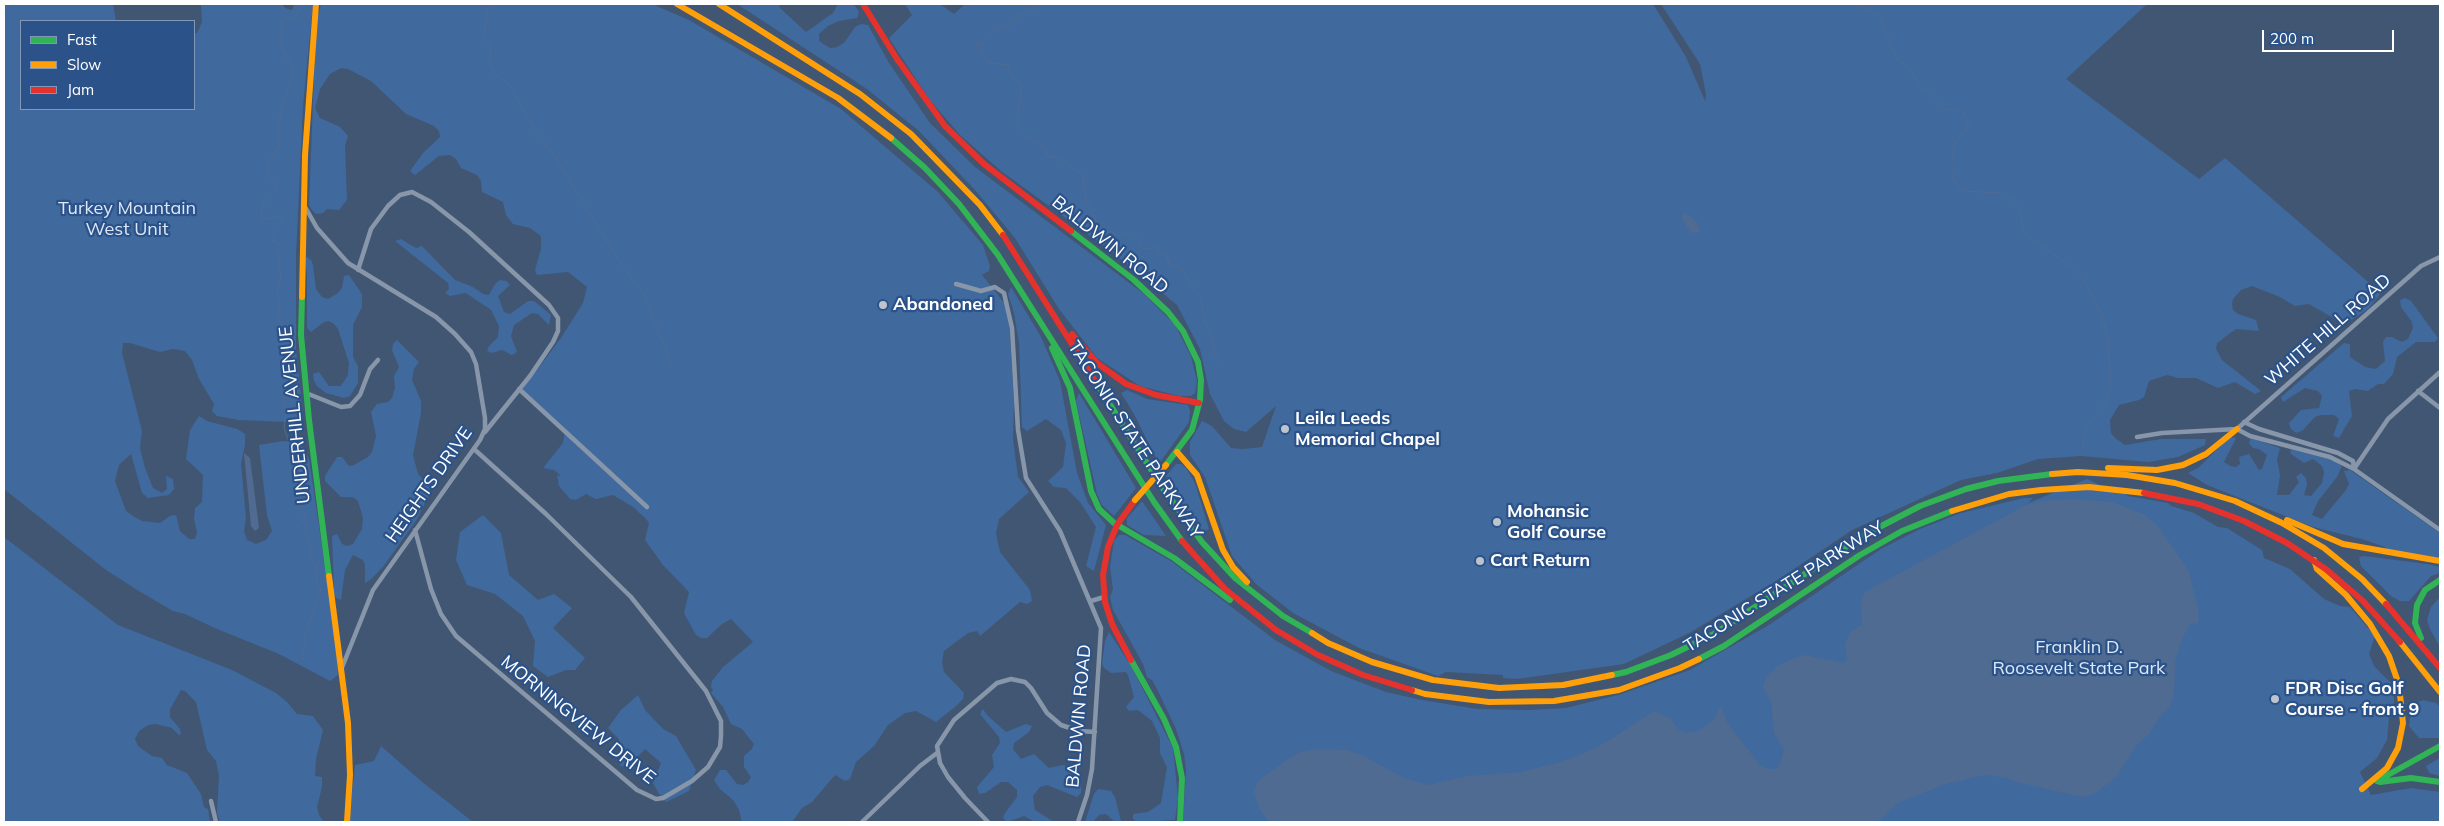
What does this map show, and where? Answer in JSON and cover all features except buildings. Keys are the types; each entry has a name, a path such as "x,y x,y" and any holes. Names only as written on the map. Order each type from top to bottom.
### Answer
{"main road":[{"name":"UNDERHILL AVENUE","path":"316,4 303,204 300,308 306,393 350,738 347,822"},
{"path":"670,4 698,16"},
{"name":"TACONIC STATE PARKWAY","path":"677,4 838,98 896,141 937,180 969,216 998,254 1145,488 1182,542 1225,589 1263,621 1325,659 1363,675 1401,688 1441,697 1481,702 1522,703 1595,695 1650,680 1710,654 1753,628 1860,555 1916,524 1946,512 1993,498 2056,488 2096,488 2136,491 2191,502 2259,528 2314,560 2346,585 2375,612 2440,692"},
{"name":"TACONIC STATE PARKWAY","path":"720,4 860,94 923,145 990,218 1044,298 1182,517 1224,566 1272,609 1299,627 1342,650 1387,668 1458,684 1499,688 1547,686 1579,682 1641,667 1700,642 1742,617 1857,539 1913,509 1982,485 2062,472 2110,473 2159,479 2219,496 2262,513 2310,539 2350,568 2386,602 2440,668"},
{"name":"BALDWIN ROAD","path":"863,4 897,59 945,126 984,164 1134,280 1168,312 1183,330 1196,356 1201,380 1200,403 1192,430 1117,525 1105,557 1104,597 1109,617 1175,742 1182,778 1180,822"},
{"path":"1044,298 1087,354 1112,375 1150,394 1200,403"},
{"path":"1033,309 1067,382 1094,499 1102,512 1117,525 1174,558 1248,614 1290,639"},
{"path":"2062,472 2094,468 2152,470 2174,468 2206,454 2237,429"},
{"path":"1176,452 1199,478 1220,540 1229,560 1272,609"},
{"path":"2262,513 2278,515 2318,535 2350,546 2440,561"},
{"path":"2314,560 2317,569 2352,601 2378,636 2392,663 2401,693 2403,723 2398,748 2386,768 2362,788"},
{"path":"2424,647 2415,623 2416,605 2425,590 2440,580"},
{"path":"2362,788 2440,746"},
{"path":"2362,788 2403,779 2440,782"}],"street":[{"path":"358,270 371,229 394,200 400,195 411,192 431,202 520,276 549,305 558,318 558,331 553,342 483,434"},
{"name":"HEIGHTS DRIVE","path":"303,204 317,228 334,248 358,270 436,317 471,352 476,364 484,409 485,424 483,434 373,590 342,670"},
{"name":"WHITE HILL ROAD","path":"2237,429 2421,266 2440,257"},
{"path":"956,284 981,291 995,287 1004,293 1012,328 1018,430 1026,478 1060,531 1099,621"},
{"path":"306,393 341,407 350,406 358,400 370,369 378,360"},
{"path":"2354,469 2388,419 2440,372"},
{"path":"519,388 647,506"},
{"path":"2418,390 2440,408"},
{"path":"2244,422 2259,430 2338,453 2354,461 2354,469"},
{"path":"2137,437 2162,433 2237,429 2250,436 2330,457 2354,469 2440,530"},
{"name":"MORNINGVIEW DRIVE","path":"415,530 431,589 448,626 456,636 637,790 656,799 663,798 692,781 708,767 720,747 720,721 715,706 700,683 631,597 546,514 474,449"},
{"path":"1091,601 1104,597"},
{"name":"BALDWIN ROAD","path":"1078,822 1090,779 1095,732 1101,635 1099,621 1109,617"},
{"path":"988,822 948,777 937,753 937,746 954,720 1004,679 1017,679 1024,682 1036,694 1047,713 1061,725 1079,731 1095,732"},
{"path":"862,822 920,766 937,753"},
{"path":"211,800 216,822"}],"green space":[{"name":"Turkey Mountain West Unit","path":"4,4 113,4 116,20 20,20 20,110 195,110 195,34 202,22 201,4 282,4 285,8 292,10 294,4 313,4 303,106 296,255 296,350 303,417 298,421 286,422 239,420 217,416 212,411 214,404 199,379 192,360 185,351 173,349 160,352 130,343 123,343 122,353 142,431 140,448 145,468 153,488 162,493 167,489 166,476 173,479 174,489 169,495 148,498 142,493 131,454 119,465 115,481 126,511 142,521 160,523 170,516 176,515 180,531 189,539 195,539 197,532 194,519 195,508 202,502 203,475 186,459 190,430 199,416 207,421 237,429 245,434 241,464 246,518 244,531 247,540 256,544 266,540 272,531 267,515 259,445 283,441 295,442 303,447 309,459 337,648 338,675 330,681 279,654 185,614 173,611 106,570 4,489"},
{"path":"321,4 652,4 689,20 841,109 938,192 983,245 990,266 989,271 982,275 1005,304 1009,320 1014,402 1013,439 1018,477 1029,492 999,519 996,533 1000,552 1030,590 1032,601 1027,604 1020,602 980,636 977,631 968,633 944,651 942,662 944,672 964,693 963,699 955,707 936,722 916,711 905,713 888,725 874,746 856,762 850,779 845,781 835,775 812,802 802,808 792,822 742,822 739,810 733,800 720,789 714,780 720,770 726,770 737,784 743,785 748,782 751,777 744,767 744,756 752,749 754,744 742,729 731,724 723,707 711,693 713,690 711,687 712,681 723,667 753,642 731,619 722,624 707,638 701,638 696,635 684,613 689,592 663,565 645,540 649,523 646,519 633,507 613,495 596,499 586,494 576,500 570,499 559,486 557,475 561,477 559,474 554,470 543,468 563,443 565,430 522,390 561,338 583,303 587,287 568,272 537,275 535,270 541,249 541,236 530,228 513,224 506,215 503,202 482,192 481,181 477,175 461,168 456,159 450,155 439,156 415,175 410,171 423,153 440,137 439,131 434,126 406,114 371,81 348,69 341,68 330,74 320,89 315,108 320,118 340,127 348,136 345,146 347,200 339,210 327,209 323,213 316,214 312,210 309,205 316,24"},
{"path":"737,4 779,4 780,8 806,32 833,13 838,4 854,4 859,12 857,18 839,21 828,26 819,34 819,41 830,48 837,47 844,43 855,27 861,24 868,25 889,63 930,123 975,167 1144,294 1175,325 1191,356 1197,381 1195,393 1191,396 1179,396 1140,386 1097,358 1059,309 1015,238 976,191 919,131 867,89"},
{"path":"905,4 940,4 954,14 965,4 1653,4 1686,57 1705,101 1706,94 1700,64 1661,4 2147,4 2066,79 2199,179 2225,158 2381,293 2368,309 2353,319 2342,323 2309,304 2295,306 2280,297 2252,286 2241,290 2233,299 2233,310 2238,314 2256,320 2259,331 2236,329 2217,343 2216,349 2222,360 2261,391 2255,394 2235,382 2218,388 2196,378 2178,378 2167,375 2149,381 2144,397 2119,405 2110,420 2111,433 2125,445 2161,439 2206,439 2205,445 2178,457 2148,462 2081,456 2038,459 1997,473 1961,480 1852,530 1779,579 1691,632 1624,664 1517,679 1503,678 1503,675 1446,672 1438,676 1359,648 1293,613 1256,584 1232,556 1205,477 1190,455 1190,442 1202,421 1212,426 1231,448 1262,447 1276,406 1246,432 1234,429 1224,421 1210,394 1200,349 1177,305 1111,251 1001,171 960,135 929,99 889,38 912,15"},
{"path":"401,239 416,248 422,246 455,280 473,287 483,294 489,295 495,284 500,280 506,281 510,285 498,296 504,312 510,314 528,301 534,301 551,315 549,325 538,314 532,313 514,325 511,336 517,352 512,355 502,350 492,353 487,351 489,346 498,337 499,326 491,310 466,293 450,296 445,293 449,289 448,283 395,241"},
{"path":"305,256 311,260 316,289 322,297 328,299 338,293 342,288 344,276 349,275 362,294 362,307 353,325 353,357 358,366 358,383 350,396 344,398 326,393 314,381 313,374 319,372 329,386 341,386 348,375 349,363 338,329 334,324 329,321 324,322 311,332 307,328"},
{"path":"1011,287 1041,337 1060,381 1077,473 1088,503 1106,525 1094,571 1086,566 1096,527 1080,502 1066,488 1054,487 1048,481 1063,467 1066,443 1061,430 1046,419 1027,431 1022,427 1019,343 1014,313 1008,294"},
{"path":"2405,298 2411,301 2438,338 2435,342 2416,342 2397,357 2393,374 2384,384 2378,384 2368,391 2355,389 2349,391 2352,416 2339,438 2333,436 2339,419 2334,415 2315,417 2302,431 2296,433 2291,429 2289,423 2301,410 2319,408 2322,396 2318,391 2305,388 2283,402 2281,397 2344,343 2350,344 2350,357 2365,367 2376,369 2385,361 2383,342 2386,337 2392,337 2402,342 2408,339 2413,328 2412,322 2401,307 2400,300"},
{"path":"397,340 419,362 414,369 412,380 421,401 421,413 413,455 418,474 430,487 430,493 417,519 383,567 365,583 365,565 363,560 353,555 345,570 341,600 336,598 334,593 332,536 337,534 342,544 347,546 353,544 362,529 363,518 358,501 353,497 341,497 325,481 325,476 337,457 342,457 349,466 368,457 372,452 376,436 371,412 377,404 388,402 392,398 395,388 394,376 399,367 392,350 393,344"},
{"path":"1127,390 1147,399 1188,405 1190,411 1189,422 1161,461 1156,458 1121,393"},
{"path":"1079,393 1136,488 1114,516 1102,505 1097,494 1076,401"},
{"path":"2230,437 2236,438 2224,462 2230,466 2236,467 2240,464 2239,457 2249,454 2259,470 2262,469 2267,455 2259,449 2253,448 2249,443 2251,438 2280,448 2277,459 2280,475 2277,495 2289,495 2299,482 2296,477 2301,473 2306,478 2307,485 2304,495 2311,496 2322,483 2324,472 2322,466 2313,459 2304,463 2291,454 2290,449 2333,460 2342,466 2337,477 2318,501 2312,515 2322,519 2346,490 2349,484 2344,471 2350,470 2440,533 2440,560 2388,551 2385,547 2362,539 2313,527 2207,485 2188,473 2198,468"},
{"path":"1176,464 1181,464 1186,468 1195,483 1209,529 1203,532 1177,496 1166,476"},
{"name":"Franklin D. Roosevelt State Park","path":"2087,479 2108,489 2121,490 2128,496 2168,503 2171,506 2194,513 2218,527 2227,528 2262,550 2264,558 2290,569 2324,599 2340,606 2350,607 2375,636 2369,654 2374,666 2394,686 2394,703 2389,717 2387,740 2377,758 2360,772 2371,795 2411,788 2440,792 2440,822 1183,822 1186,770 1184,754 1176,729 1157,689 1152,680 1147,677 1143,664 1113,610 1110,597 1113,589 1110,567 1114,541 1119,535 1125,535 1171,561 1275,640 1331,671 1386,692 1477,709 1529,710 1566,708 1618,695 1690,670 1769,625 1881,549 1920,529 1961,513 2024,498 2033,498 2028,503"},
{"path":"1142,501 1166,536 1144,535 1127,525 1127,518"},
{"path":"483,515 501,533 509,575 538,600 554,594 572,608 553,628 585,658 575,670 566,670 548,677 533,666 535,641 523,616 495,594 467,585 456,560 460,532"},
{"path":"4,537 118,625 232,670 276,693 297,714 313,716 323,730 316,759 315,776 322,777 322,787 317,807 319,815 324,822 220,822 217,813 219,776 216,761 207,750 196,702 185,691 181,690 170,709 170,717 180,729 181,734 179,735 172,728 156,724 148,725 139,731 135,739 138,746 152,756 162,758 167,765 187,773 201,794 204,807 208,809 210,822 4,822"},
{"path":"2364,556 2427,564 2440,567 2440,573 2431,576 2409,601 2400,601 2391,596 2361,566 2359,557"},
{"path":"2440,597 2440,647 2427,620 2431,607"},
{"path":"1109,632 1131,666 1173,748 1178,798 1175,820 1137,822 1133,819 1133,814 1148,812 1161,803 1167,767 1160,753 1160,738 1152,721 1138,710 1129,711 1126,707 1134,697 1128,675 1126,672 1111,673 1102,664 1105,641"},
{"path":"638,695 645,710 663,729 676,736 696,770 689,791 666,802 653,783 661,763 645,749 636,758 622,767 616,760 625,752 618,738 608,728 621,710"},
{"path":"2423,700 2436,703 2440,707 2439,738 2419,738 2409,726 2411,706"},
{"path":"983,709 1006,732 1026,724 1032,726 1029,732 1014,743 1013,749 1021,759 1034,754 1049,768 1063,765 1075,769 1081,781 1081,793 1077,797 1047,785 1040,787 1033,796 1035,810 1054,822 1035,822 1024,816 1007,822 1003,818 1005,813 1017,797 1017,790 1008,782 1001,782 985,793 979,794 977,787 994,767 992,755 1000,743 999,737 980,714"},
{"path":"381,746 421,781 473,822 349,822 355,765 374,761"},
{"path":"2440,758 2440,776 2429,773 2426,766"},
{"path":"1098,789 1111,791 1115,797 1121,821 1115,822 1106,814 1099,815 1093,822 1085,822 1094,794"}],"shaded area":[{"path":"1685,213 1697,222 1700,232 1692,233 1685,225 1682,216"},
{"path":"244,453 250,458 259,528 255,531 251,526"},
{"path":"2071,499 2112,502 2145,515 2156,524 2188,569 2198,609 2199,621 2197,624 2190,623 2181,642 2175,663 2174,694 2170,706 2159,718 2148,735 2136,746 2116,777 2093,795 2082,797 2007,778 1984,775 1942,785 1898,803 1878,822 1269,822 1259,808 1254,791 1258,781 1300,752 1315,749 1347,750 1362,755 1406,779 1429,785 1467,776 1521,772 1557,763 1583,754 1608,741 1654,711 1670,718 1677,728 1685,733 1698,731 1714,719 1721,706 1727,722 1759,764 1768,769 1775,769 1780,765 1784,749 1774,733 1771,702 1763,686 1767,676 1776,667 1805,655 1844,663 1847,659 1845,645 1850,632 1862,625 1861,601 1865,592 2024,506 2040,501"}],"waterway":[{"path":"275,229 283,218 281,216 262,220 261,213 265,200 278,189 275,183 268,179 267,170 270,159 276,153 279,144 279,120 294,69 281,48 281,28 283,20 297,15 300,9 297,4"},
{"path":"489,4 483,38 491,46 489,64 495,74 509,84 535,130 553,153 615,255 646,298 672,367"},
{"path":"1039,4 1035,8 1021,14 1009,26 997,26 977,44 983,45 983,56 987,62 1008,65 1012,77 1020,83 1022,98 1019,104 1017,120 1020,132 1045,149 1048,156 1058,158 1082,174 1086,198 1101,233 1104,235 1110,231 1120,236 1128,231 1137,238 1143,249 1156,247 1159,252 1167,255 1169,265 1180,267 1201,299 1204,320 1214,344 1214,353 1221,364"},
{"path":"1859,4 1880,17 1896,58 1911,69 1919,86 1929,92 1941,107 1947,110 1959,110 1964,113 1969,125 1955,143 1952,156 1952,175 1958,188 1964,191 1999,193 2011,198 2019,208 2024,233 2073,268 2093,296 2103,320 2108,341 2111,387 2105,403 2086,426 2082,450"},
{"path":"274,236 272,241 277,242 281,248 278,253 281,278 277,290 280,301 278,318 284,331 283,339 289,348 286,362 290,382 285,389 284,407 286,413 284,428 293,453 300,460 301,510 305,517 303,522 306,526 305,530 311,545 311,557 316,566 317,583 321,590 304,636 306,640 302,653 303,661"}],"traffic: fast":[{"path":"891,138 925,168 959,204 998,255 1154,502 1182,541"},
{"path":"1071,231 1134,280 1168,312 1183,331 1198,362 1201,380 1200,400 1192,430 1166,465"},
{"path":"302,297 301,335 309,420 329,576"},
{"path":"1052,348 1070,388 1091,491 1099,509 1114,523 1174,558 1230,600"},
{"path":"1097,384 1164,490 1202,542 1235,578 1283,616 1312,633"},
{"path":"1612,675 1626,672 1671,655 1714,634 1864,535 1920,506 1966,489 1998,481 2052,474"},
{"path":"1699,659 1724,646 1860,555 1902,531 1952,511"},
{"path":"2421,638 2415,623 2417,605 2425,590 2440,580"},
{"path":"1131,660 1164,719 1176,747 1182,778 1180,822"},
{"path":"2377,781 2440,746"},
{"path":"2380,782 2411,778 2440,782"}],"traffic: slow":[{"path":"302,297 305,155 316,4"},
{"path":"677,4 838,98 891,138"},
{"path":"719,4 860,94 911,134 980,205 1003,235"},
{"path":"2108,468 2157,470 2183,465 2206,454 2237,429"},
{"path":"1177,452 1197,475 1223,550 1233,567 1247,582"},
{"path":"1135,500 1166,465"},
{"path":"2052,474 2078,472 2127,475 2175,483 2235,501 2282,523 2324,548 2362,579 2386,604"},
{"path":"1952,511 2009,494 2041,490 2089,487 2144,493"},
{"path":"2287,520 2343,544 2440,561"},
{"path":"2314,560 2317,569 2346,595 2370,624 2389,656 2399,685 2403,723 2398,748 2387,768 2362,789"},
{"path":"329,576 348,723 350,775 347,822"},
{"path":"1312,633 1328,643 1372,662 1433,680 1499,688 1563,685 1612,675"},
{"path":"2400,642 2440,692"},
{"path":"1412,690 1425,694 1489,702 1554,701 1619,690 1680,668 1699,659"}],"traffic: jam":[{"path":"863,4 897,59 945,126 984,164 1071,231"},
{"path":"1003,235 1097,384"},
{"path":"1072,334 1097,363 1126,384 1156,395 1199,403"},
{"path":"2144,493 2198,504 2244,521 2287,543 2327,570 2363,601 2400,642"},
{"path":"1131,660 1112,624 1105,602 1103,575 1108,547 1117,525 1135,500"},
{"path":"1182,541 1225,589 1276,630 1318,655 1363,675 1412,690"},
{"path":"2386,604 2440,668"}],"place":[{"name":"Abandoned","path":"883,305"},
{"name":"Leila Leeds Memorial Chapel","path":"1285,429"},
{"name":"Mohansic Golf Course","path":"1497,522"},
{"name":"Cart Return","path":"1480,561"},
{"name":"FDR Disc Golf Course - front 9","path":"2275,699"}]}
